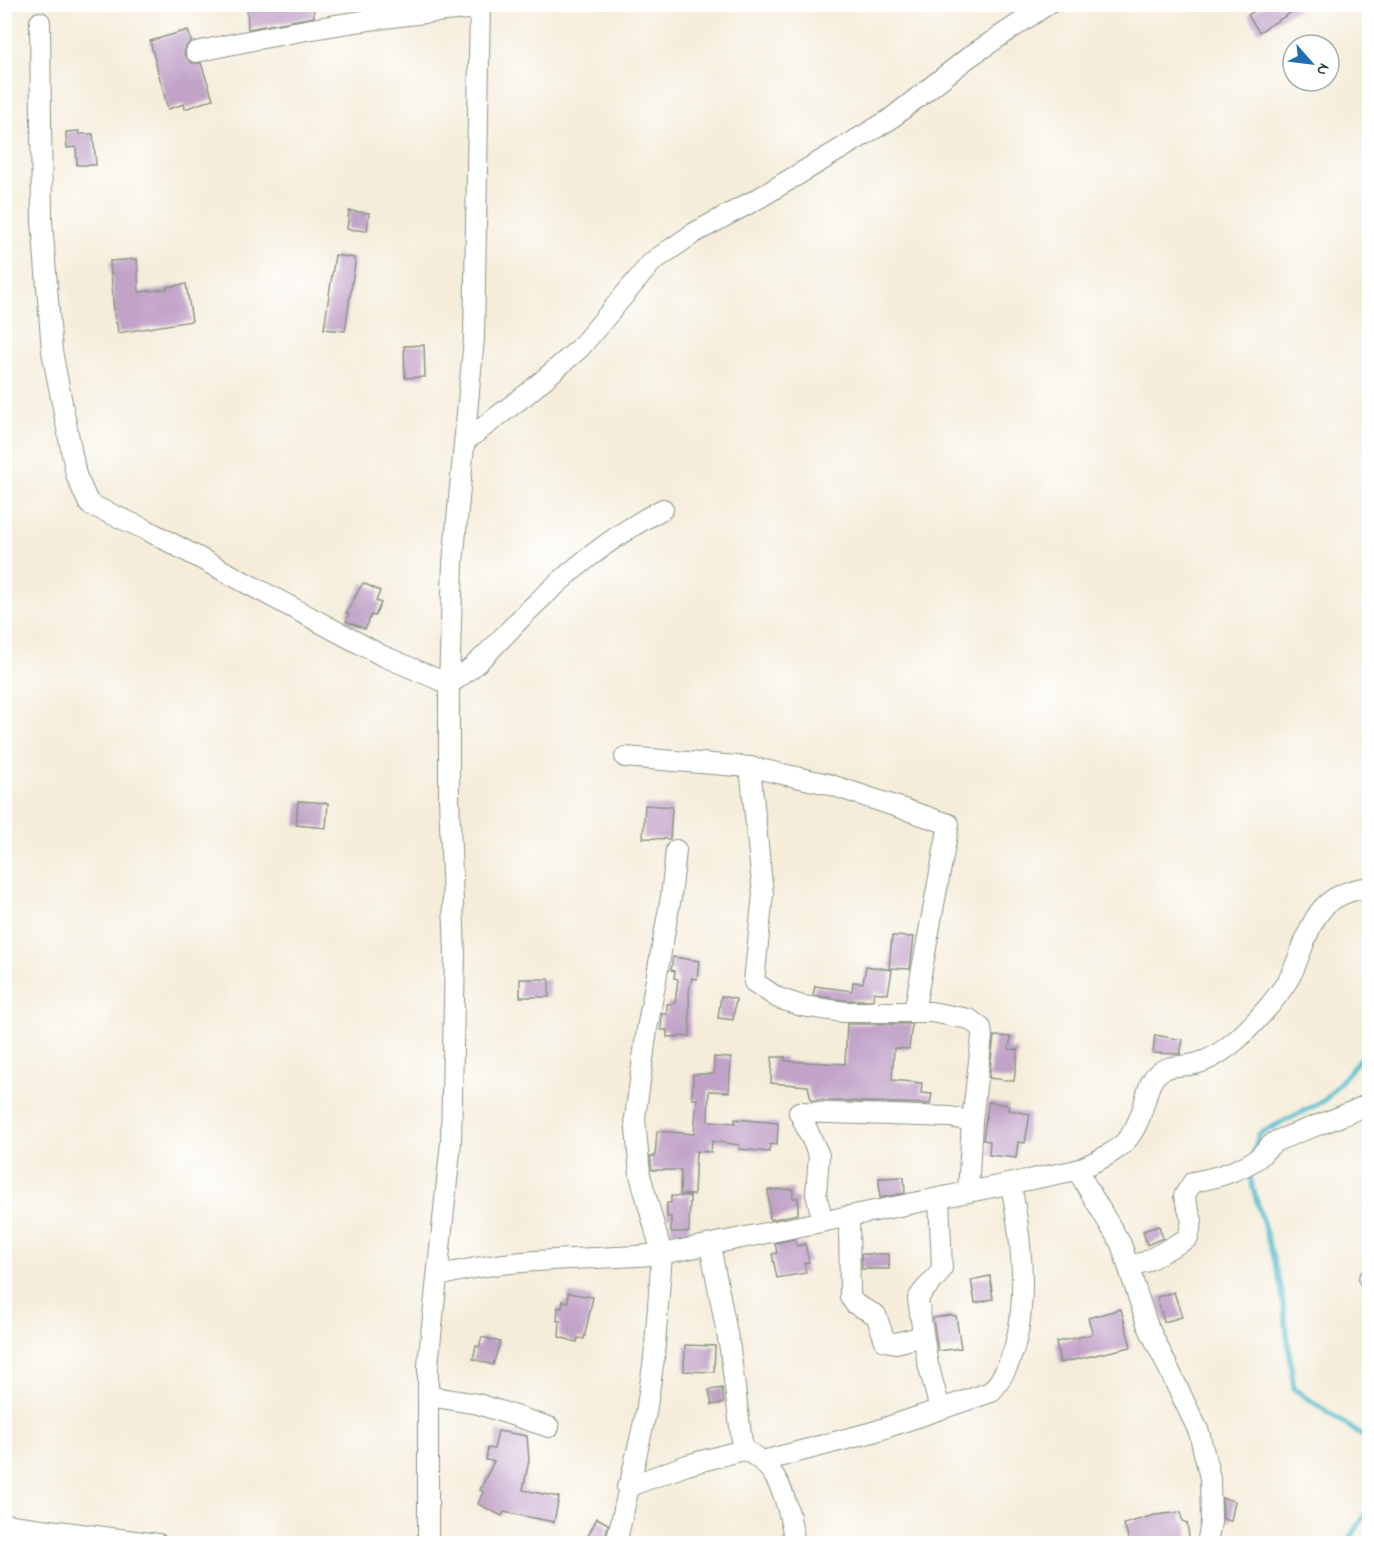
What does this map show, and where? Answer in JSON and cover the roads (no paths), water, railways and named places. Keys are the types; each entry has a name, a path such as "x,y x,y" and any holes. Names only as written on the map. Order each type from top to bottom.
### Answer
{"street":[{"path":"464,442 579,349 652,262 694,233 759,198 889,120 969,57 1048,4"},
{"path":"196,52 322,26 480,6 474,338 453,563 449,684 449,798 455,965 451,1142 439,1276 428,1365 428,1544"},
{"path":"40,22 42,221 50,328 62,408 82,492 89,504 147,530 381,655 449,684"},
{"path":"449,684 476,665 551,588 592,554 630,526 663,509"},
{"path":"625,757 750,767 828,784 949,824 914,1012"},
{"path":"750,767 762,894 754,982 778,998 802,1006 844,1012 914,1012 969,1019 981,1028 968,1192"},
{"path":"616,1544 627,1487 646,1413 654,1358 662,1254 640,1175 635,1119 645,1039 671,897 676,850"},
{"path":"439,1276 495,1265 604,1260 662,1254 1077,1170 1125,1145 1139,1124 1149,1087 1156,1074 1172,1066 1195,1064 1218,1054 1262,1015 1290,976 1315,915 1334,898 1370,886"},
{"path":"1128,1266 1145,1262 1188,1238 1192,1221 1184,1196 1193,1182 1217,1178 1244,1167 1276,1141 1327,1124 1370,1103"},
{"path":"823,1221 816,1194 819,1155 799,1112 950,1118 972,1121"},
{"path":"1077,1170 1111,1224 1147,1323 1199,1432 1210,1487 1211,1522 1207,1544"},
{"path":"763,1461 842,1441 990,1392 1003,1378 1008,1366 1018,1319 1022,1273 1022,1246 1011,1185"},
{"path":"939,1199 942,1268 937,1279 922,1291 918,1299 923,1336 940,1409"},
{"path":"849,1216 850,1297 852,1302 876,1315 885,1341 896,1343 923,1336"},
{"path":"710,1245 730,1349 743,1450"},
{"path":"428,1396 478,1404 549,1427"},
{"path":"627,1487 687,1465 743,1450 763,1461 780,1484 795,1544"},
{"path":"4,1524 158,1544"}],"waterway":[{"path":"1253,1153 1259,1134 1325,1100 1370,1047"},
{"path":"1248,1170 1281,1286 1294,1389 1370,1441"},
{"path":"1347,1544 1370,1506"}]}
